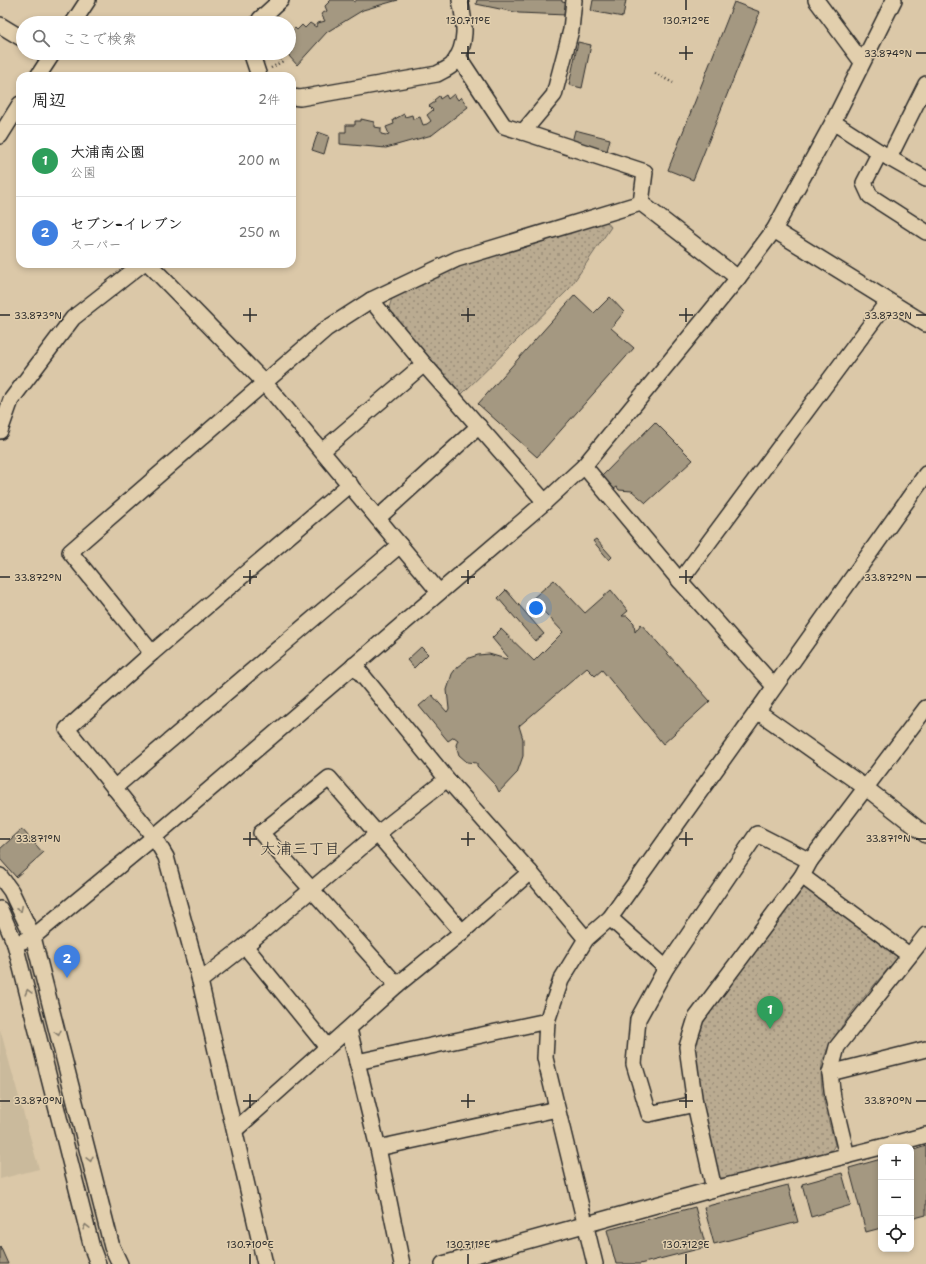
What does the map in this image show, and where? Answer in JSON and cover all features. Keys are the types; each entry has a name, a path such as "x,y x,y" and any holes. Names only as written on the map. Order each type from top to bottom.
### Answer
{"street":[{"path":"78,16 88,0"},
{"path":"264,16 281,0"},
{"path":"296,98 437,74 453,65 458,56 465,35 460,0"},
{"path":"524,132 554,95 571,30 574,0"},
{"path":"816,0 862,62"},
{"path":"15,944 33,937 154,836 545,502 584,466 738,278 774,230 833,122 894,0"},
{"path":"0,25 16,35"},
{"path":"458,56 504,126 645,172 641,203"},
{"path":"40,72 47,60"},
{"path":"254,60 258,72"},
{"path":"926,84 885,155 864,183 870,196 926,232"},
{"path":"0,136 16,110"},
{"path":"833,122 926,179"},
{"path":"641,203 738,278"},
{"path":"152,653 70,552 326,329 372,300 457,259 641,203"},
{"path":"774,230 926,324"},
{"path":"0,431 10,400 73,318 137,268"},
{"path":"153,268 264,382 439,592"},
{"path":"372,300 424,364 545,502"},
{"path":"680,581 888,301"},
{"path":"322,451 424,364"},
{"path":"378,518 479,426"},
{"path":"584,466 680,581 774,686"},
{"path":"595,1264 545,1058 547,1021 561,980 586,939 610,918 926,474"},
{"path":"265,1264 200,980 166,857 154,836 67,729 152,653 350,484"},
{"path":"114,788 400,545"},
{"path":"354,664 447,779 530,872 586,939"},
{"path":"714,1189 695,1104 687,1047 696,1018 802,876 810,861 926,708"},
{"path":"757,711 866,788 926,835"},
{"path":"397,985 261,833 329,778 462,932"},
{"path":"200,980 245,946 310,889 447,779"},
{"path":"695,1104 649,1114 634,1064 638,1019 666,968 757,834 810,861"},
{"path":"235,1130 397,985 462,932 530,872"},
{"path":"0,876 11,891 33,937 112,1246 120,1264"},
{"path":"802,876 909,955"},
{"path":"0,909 15,944 92,1248 98,1264"},
{"path":"610,918 666,968"},
{"path":"847,1156 833,1098 830,1074 837,1047 909,955 926,936"},
{"path":"245,946 327,1047"},
{"path":"357,1062 547,1021"},
{"path":"349,1029 378,1148 402,1264"},
{"path":"830,1074 926,1049"},
{"path":"378,1148 557,1109"},
{"path":"893,1144 926,1135"},
{"path":"443,1264 714,1189 878,1148"}],"path":[{"path":"655,73 673,83"}],"shaded area":[{"path":"606,221 611,227 569,289 462,394 388,311 392,298 470,262"},
{"path":"808,887 895,951 897,958 842,1025 826,1054 822,1065 821,1075 823,1095 835,1145 831,1151 725,1180 718,1176 695,1077 693,1047 702,1024 801,888"},
{"path":"0,1029 39,1169 0,1179"}],"building":[{"path":"331,0 353,0 354,2 357,0 398,0 363,10 327,32 297,65 293,60 296,60 296,29 297,30 302,25 305,28 310,23 316,27 318,23 325,21 321,14 327,11 325,6"},
{"path":"477,0 562,0 562,2 567,3 566,15 519,13 476,4"},
{"path":"593,0 626,0 623,17 591,11"},
{"path":"734,2 760,12 693,180 668,170"},
{"path":"578,42 591,45 582,88 569,85"},
{"path":"454,94 458,100 461,97 468,107 432,135 386,148 340,144 340,132 346,132 346,125 355,125 355,121 361,121 361,119 374,122 374,127 381,128 381,134 386,135 389,134 386,127 394,124 393,120 404,114 405,117 412,115 413,119 420,117 423,125 427,124 431,121 427,115 433,110 429,106 435,102 434,100 439,96 440,99 446,95 448,99"},
{"path":"575,130 610,139 607,151 572,142"},
{"path":"318,132 329,136 324,154 312,150"},
{"path":"575,295 594,313 610,297 624,312 611,328 634,348 537,457 478,404"},
{"path":"655,422 693,460 646,503 632,491 619,490 617,487 614,489 602,476"},
{"path":"596,539 612,557 609,560 593,541"},
{"path":"554,580 585,613 611,590 628,611 622,616 627,616 634,623 635,632 641,624 710,701 663,744 602,670 595,676 587,668 519,726 523,739 523,756 517,773 499,792 496,786 477,766 477,763 467,762 459,755 456,745 458,740 454,737 448,741 419,706 432,695 447,712 449,709 447,690 452,674 457,667 469,658 478,655 489,654 506,659 508,657 492,638 501,629 534,661 563,632 532,599"},
{"path":"506,590 544,634 535,641 498,598"},
{"path":"421,647 428,654 414,668 407,660"},
{"path":"22,829 43,853 16,877 0,859 0,849"},
{"path":"926,1146 926,1215 914,1218 914,1180 914,1150"},
{"path":"878,1160 878,1229 866,1232 849,1168"},
{"path":"842,1173 851,1205 811,1217 802,1184"},
{"path":"788,1185 798,1222 714,1244 704,1207"},
{"path":"695,1207 706,1247 640,1264 616,1264 607,1230"},
{"path":"0,1246 8,1264 0,1264"}],"place":[{"name":"セブン-イレブン","path":"67,978"},
{"name":"大浦南公園","path":"770,1029"}],"district":[{"name":"大浦三丁目","path":"300,848"}]}
